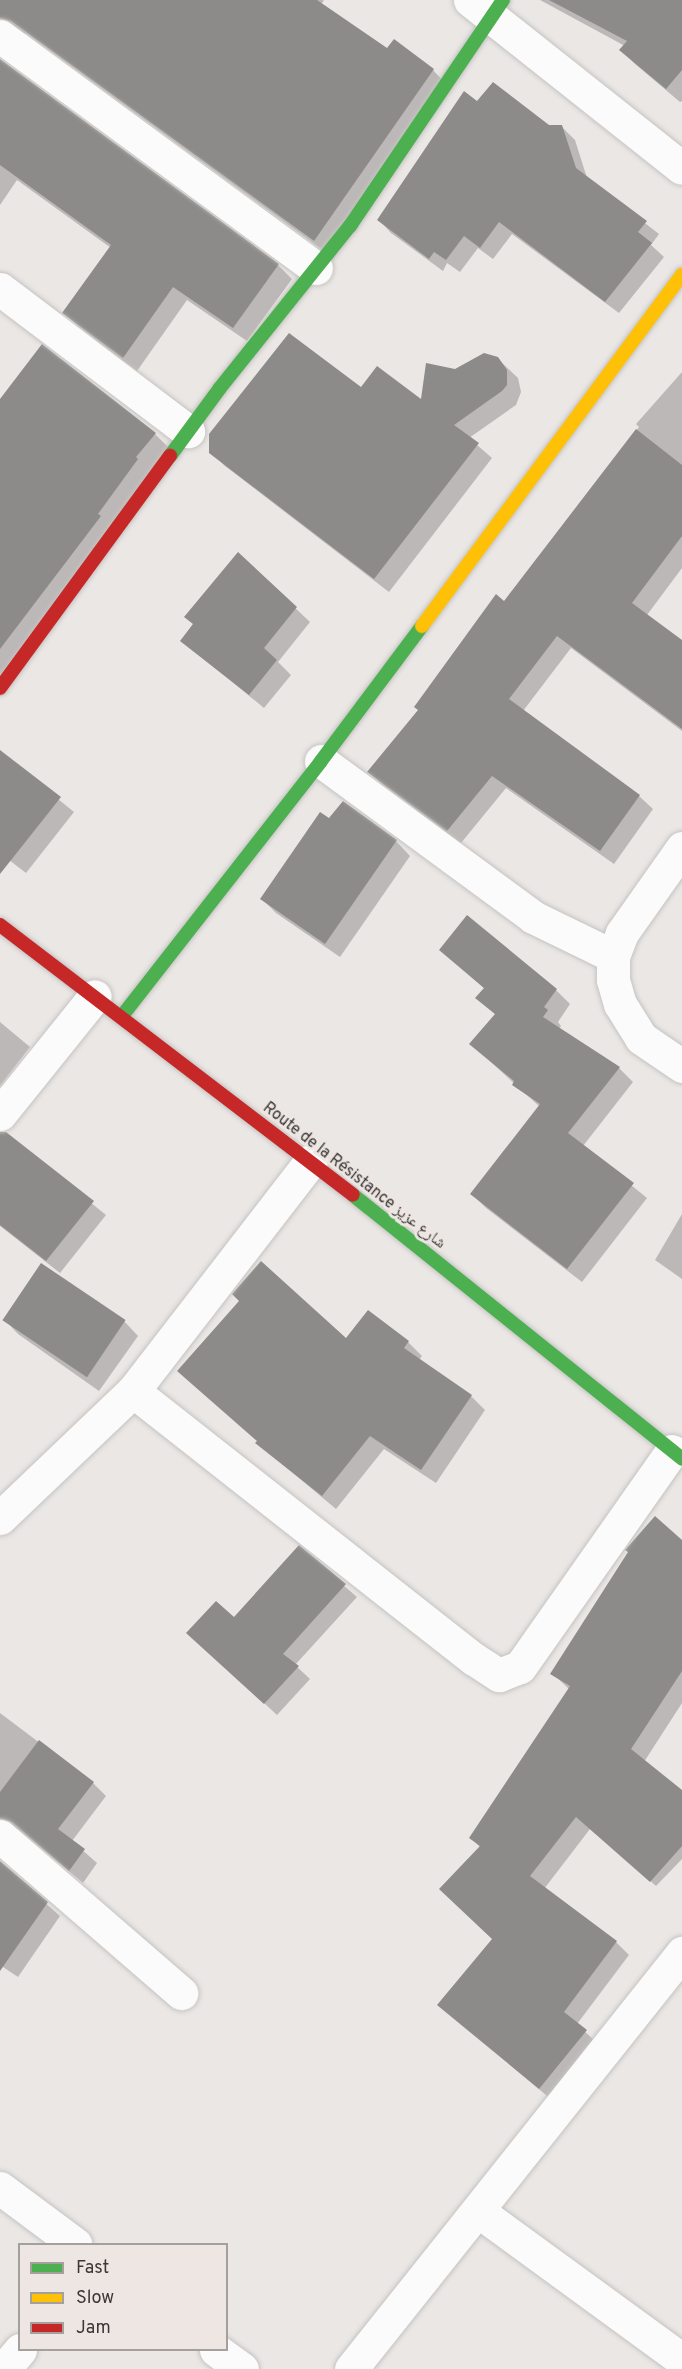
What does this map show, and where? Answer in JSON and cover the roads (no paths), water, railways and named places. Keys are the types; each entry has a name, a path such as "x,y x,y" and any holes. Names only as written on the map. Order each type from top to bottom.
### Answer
{"street":[{"path":"0,688 188,431 350,226 488,5 682,168"},
{"path":"0,36 316,268"},
{"path":"122,1016 321,761 682,275"},
{"path":"0,289 188,431"},
{"path":"321,761 533,917 614,956"},
{"path":"682,848 622,933 614,956 613,980 620,1004 630,1024 641,1038 682,1066"},
{"name":"Route de la Résistance شارع عزيز","path":"0,925 311,1161 677,1455"},
{"path":"0,1114 95,996"},
{"path":"0,1518 133,1391 311,1161"},
{"path":"133,1391 474,1659 499,1675 520,1667 677,1455"},
{"path":"0,1836 181,1993"},
{"path":"351,2369 682,1953"},
{"path":"0,2188 74,2243"},
{"path":"478,2211 682,2360"},
{"path":"4,2369 18,2351"},
{"path":"219,2351 242,2369"}]}
